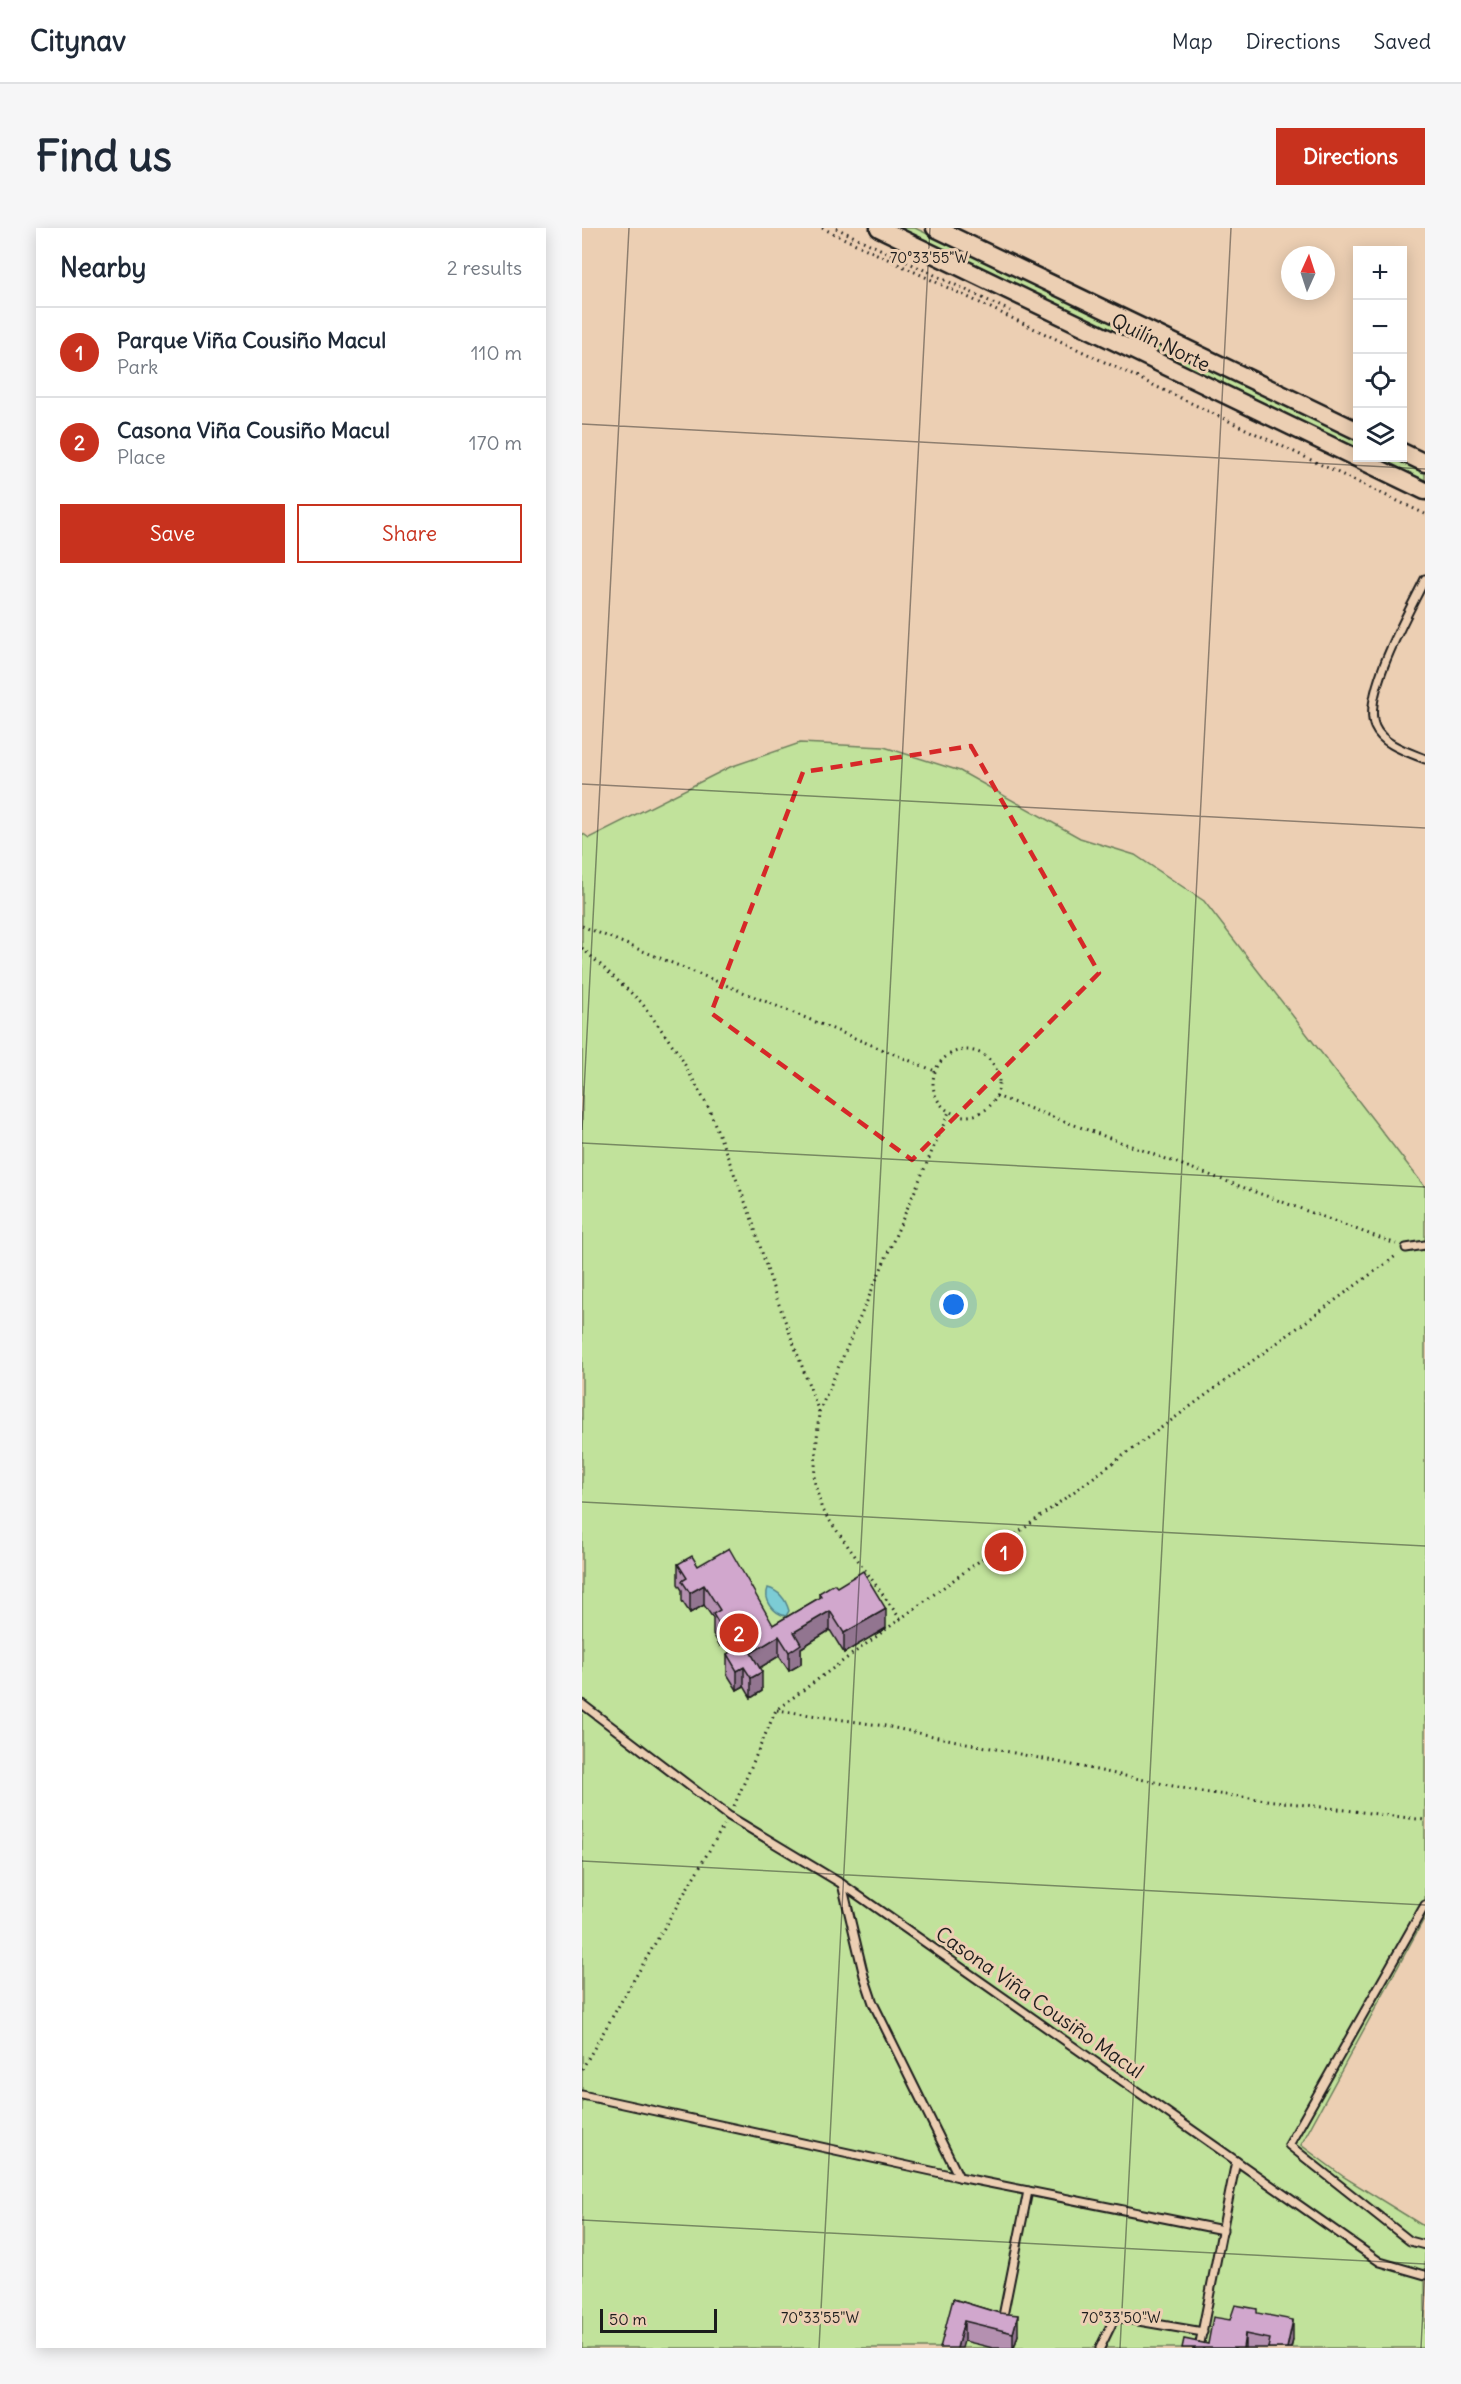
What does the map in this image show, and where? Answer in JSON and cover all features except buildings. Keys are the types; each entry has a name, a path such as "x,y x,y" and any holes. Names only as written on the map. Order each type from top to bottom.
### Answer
{"street":[{"name":"Quilín Norte","path":"879,228 1425,491"},
{"name":"Quilín Norte","path":"935,228 1353,429"},
{"path":"1407,455 1425,463"}],"lane":[{"path":"1425,579 1382,668 1374,698 1375,726 1387,742 1425,759"},
{"path":"1406,1248 1425,1245"},
{"name":"Casona Viña Cousiño Macul","path":"582,1704 729,1816 842,1884 1380,2262 1425,2275"},
{"path":"842,1884 864,1976 873,2003 959,2177"},
{"path":"1425,1905 1288,2145 1410,2241 1425,2245"},
{"path":"582,2095 959,2177 1223,2230"},
{"path":"1199,2348 1236,2161"},
{"path":"1001,2327 1028,2191"},
{"path":"1100,2348 1115,2317 1203,2332"}],"path":[{"path":"822,228 1425,514"},
{"path":"582,926 935,1071"},
{"path":"582,948 641,1002 679,1054 703,1098 751,1217 774,1291 819,1412"},
{"path":"973,1051 983,1056 997,1073 996,1096 982,1112 960,1116 949,1112 936,1099 933,1080 935,1071 950,1054 973,1051"},
{"path":"996,1096 1406,1248"},
{"path":"901,1620 822,1510 814,1480 819,1412 949,1112"},
{"path":"582,2069 729,1816 776,1710 1406,1248"},
{"path":"776,1710 885,1726 1202,1792 1425,1820"}],"highlighted area":[{"path":"971,746 1099,973 912,1160 711,1013 803,772"}],"green space":[{"path":"889,228 915,228 1353,436 1353,449"},
{"path":"1380,462 1407,462 1425,470 1425,483"},
{"path":"800,743 884,747 960,771 1080,838 1135,855 1204,901 1425,1187 1425,1917 1301,2145 1344,2177 1425,2227 1425,2348 582,2348 582,833 589,838 730,767"}],"water":[{"path":"768,1588 776,1591 786,1603 789,1611 786,1616 777,1612 768,1602"}],"place":[{"name":"Parque Viña Cousiño Macul","path":"1004,1552"},
{"name":"Casona Viña Cousiño Macul","path":"739,1633"}]}
